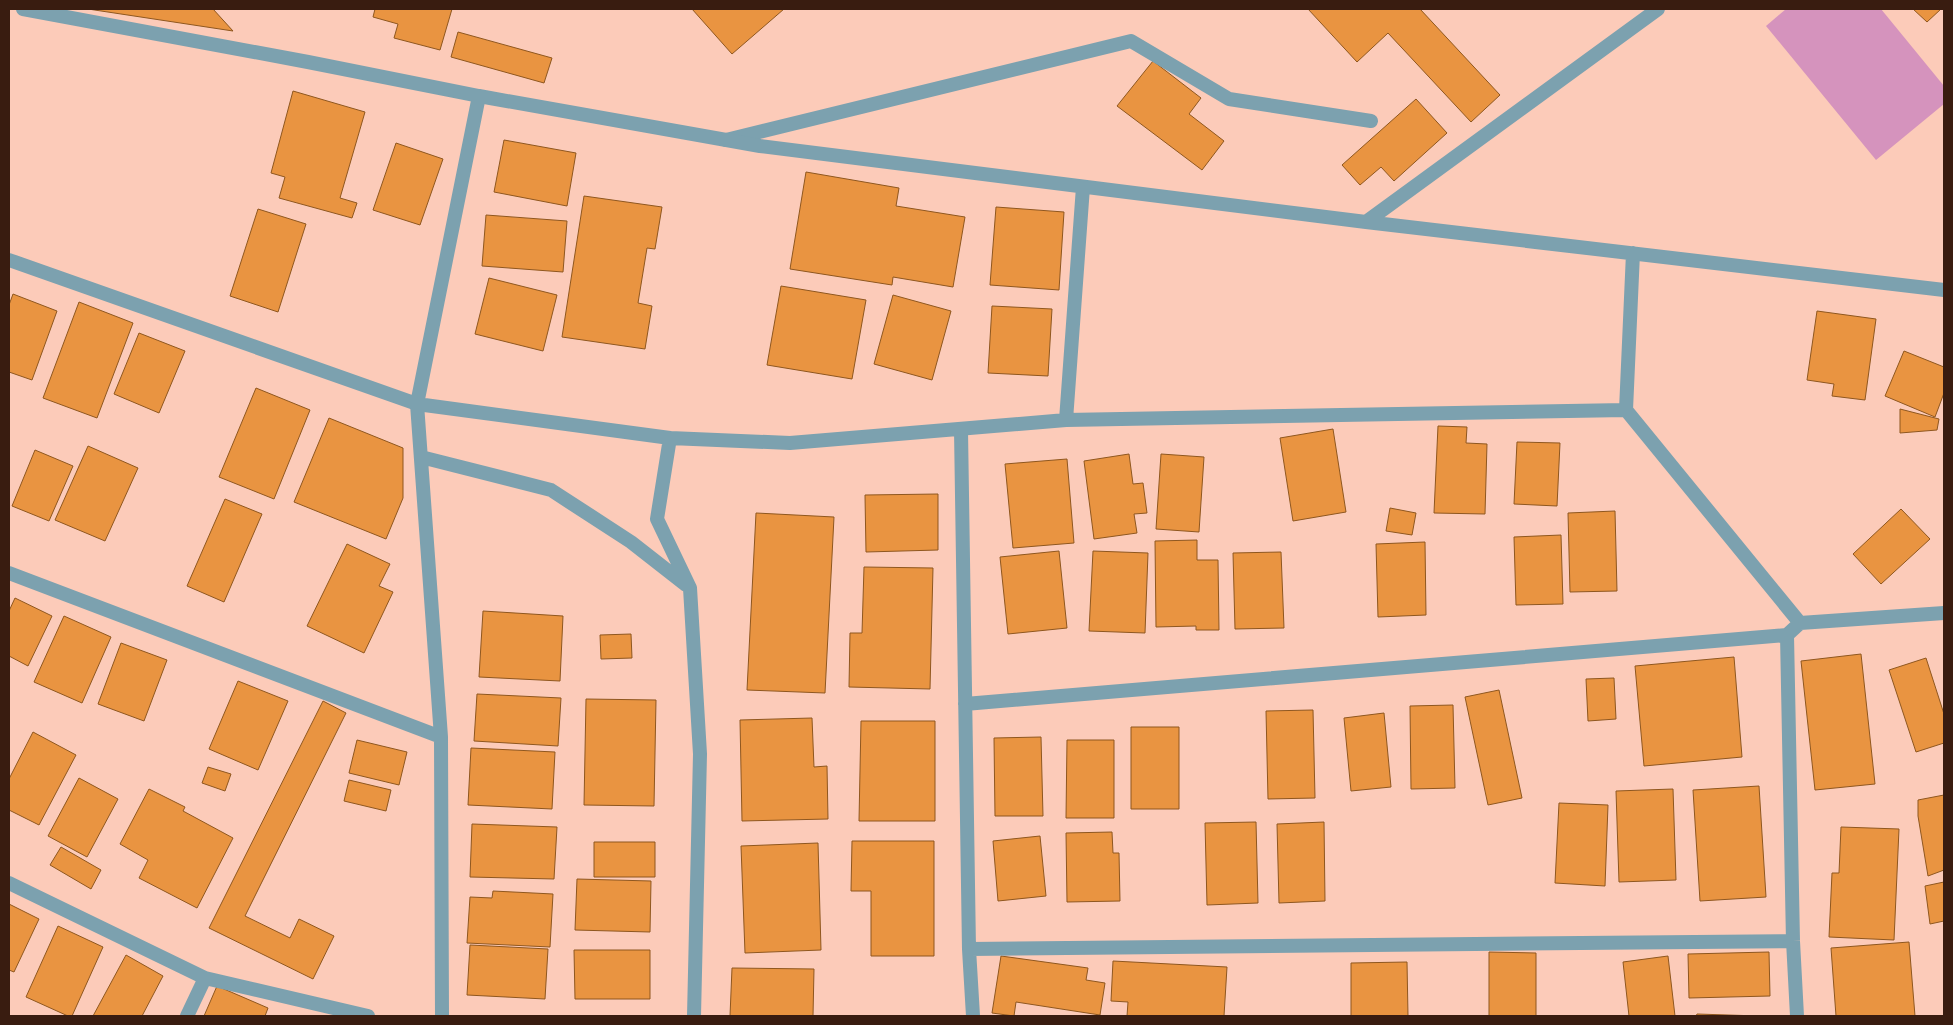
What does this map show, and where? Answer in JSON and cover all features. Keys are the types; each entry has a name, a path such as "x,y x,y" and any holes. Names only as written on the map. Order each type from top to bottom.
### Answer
{"street":[{"path":"23,9 299,60 479,96 760,146 1366,222 1944,290"},
{"path":"1366,222 1658,9"},
{"path":"726,140 1131,41 1229,99 1371,121"},
{"path":"442,1016 441,737 417,404 479,96"},
{"path":"1066,420 1083,187"},
{"path":"1633,253 1626,410 1800,623"},
{"path":"9,260 417,404 670,438 790,443 1066,420 1626,410"},
{"path":"961,430 970,950 973,1016"},
{"path":"670,438 657,519 690,588 700,754 694,1016"},
{"path":"422,456 551,490 631,542 690,588"},
{"path":"9,573 441,737"},
{"path":"965,704 1787,636 1800,623 1944,613"},
{"path":"1787,636 1793,941 1797,1016"},
{"path":"9,883 205,978 368,1016"},
{"path":"970,950 1793,941"},
{"path":"187,1016 205,978"}],"shaded area":[{"path":"1786,9 1881,9 1944,86 1944,104 1876,160 1766,26"}],"building":[{"path":"88,9 213,9 233,31"},
{"path":"375,9 452,9 440,50 394,38 398,24 373,17"},
{"path":"692,9 784,9 732,54"},
{"path":"1308,9 1420,9 1500,95 1471,122 1388,33 1357,62"},
{"path":"1913,9 1941,9 1927,22"},
{"path":"458,32 552,58 544,83 451,57"},
{"path":"1153,61 1201,98 1189,114 1224,141 1202,170 1117,106"},
{"path":"293,91 365,112 340,198 357,203 352,218 279,198 285,177 271,173"},
{"path":"1416,99 1447,133 1394,181 1381,167 1360,185 1342,165"},
{"path":"504,140 576,153 567,206 494,192"},
{"path":"396,143 443,159 420,225 373,210"},
{"path":"806,172 899,188 896,206 965,217 953,287 893,277 892,285 790,269"},
{"path":"584,196 662,207 655,249 647,248 638,303 652,306 645,349 562,337"},
{"path":"996,207 1064,212 1059,290 990,285"},
{"path":"258,209 306,224 278,312 230,296"},
{"path":"486,215 567,221 563,272 482,266"},
{"path":"489,278 557,295 543,351 475,334"},
{"path":"781,286 866,300 852,379 767,365"},
{"path":"13,294 57,311 32,380 9,372 9,305"},
{"path":"893,295 951,311 932,380 874,364"},
{"path":"79,302 133,323 97,418 43,398"},
{"path":"992,306 1052,309 1048,376 988,373"},
{"path":"1817,311 1876,319 1865,400 1832,396 1834,384 1807,380"},
{"path":"139,333 185,351 159,413 114,394"},
{"path":"1904,351 1944,367 1944,393 1935,417 1885,396"},
{"path":"256,388 310,410 274,499 219,477"},
{"path":"1900,409 1939,419 1937,430 1900,433"},
{"path":"329,418 403,448 403,498 386,539 294,502"},
{"path":"1438,426 1467,427 1466,443 1487,444 1485,514 1434,513"},
{"path":"1333,429 1346,512 1293,521 1280,438"},
{"path":"1517,442 1560,443 1557,506 1514,504"},
{"path":"88,446 138,468 105,541 55,520"},
{"path":"35,450 73,466 49,521 12,506"},
{"path":"1129,454 1133,484 1143,483 1147,513 1134,514 1137,533 1094,539 1084,461"},
{"path":"1161,454 1204,457 1199,532 1156,529"},
{"path":"1067,459 1074,543 1013,548 1005,464"},
{"path":"938,494 938,550 866,552 865,495"},
{"path":"225,499 262,514 224,602 187,586"},
{"path":"1390,508 1416,513 1412,535 1386,531"},
{"path":"1901,509 1930,539 1881,584 1853,554"},
{"path":"1615,511 1617,591 1570,592 1568,513"},
{"path":"756,513 834,517 825,693 747,690"},
{"path":"1561,535 1563,604 1516,605 1514,537"},
{"path":"1197,540 1197,560 1218,560 1219,630 1196,630 1196,626 1156,627 1155,541"},
{"path":"1425,542 1426,615 1378,617 1376,544"},
{"path":"347,544 390,564 379,586 393,592 364,653 307,626"},
{"path":"1059,551 1067,628 1008,634 1000,557"},
{"path":"1093,551 1148,553 1145,633 1089,631"},
{"path":"1281,552 1284,628 1235,629 1233,553"},
{"path":"864,567 933,568 930,689 849,687 850,633 862,633"},
{"path":"15,598 52,616 28,666 9,656 9,611"},
{"path":"483,611 563,616 560,681 479,677"},
{"path":"64,616 111,637 82,703 34,682"},
{"path":"631,634 632,658 601,659 600,635"},
{"path":"121,643 167,660 144,721 98,704"},
{"path":"1861,654 1875,784 1815,790 1801,661"},
{"path":"1734,657 1742,757 1644,766 1635,666"},
{"path":"1926,658 1944,714 1944,743 1916,752 1889,670"},
{"path":"1614,678 1616,719 1588,721 1586,679"},
{"path":"238,681 288,701 258,770 209,749"},
{"path":"1499,690 1522,798 1488,805 1465,697"},
{"path":"477,694 561,698 558,746 474,741"},
{"path":"586,699 656,700 654,806 584,805"},
{"path":"323,701 346,713 245,916 290,938 299,919 334,936 313,979 209,928"},
{"path":"1453,705 1455,788 1411,789 1410,706"},
{"path":"1313,710 1315,798 1268,799 1266,711"},
{"path":"1384,713 1391,787 1351,791 1344,718"},
{"path":"812,718 814,767 827,766 828,819 742,821 740,720"},
{"path":"861,721 935,721 935,821 859,821"},
{"path":"1131,727 1179,727 1179,809 1131,809"},
{"path":"33,732 76,755 39,825 9,810 9,779"},
{"path":"1041,737 1043,816 995,816 994,738"},
{"path":"357,740 407,752 399,785 349,773"},
{"path":"1067,740 1114,740 1114,818 1066,818"},
{"path":"471,748 555,752 552,809 468,805"},
{"path":"208,767 231,774 225,791 202,783"},
{"path":"79,778 118,799 87,857 48,836"},
{"path":"349,780 391,790 386,811 344,801"},
{"path":"1759,786 1766,897 1700,901 1693,790"},
{"path":"149,789 185,807 183,811 233,838 197,908 139,878 148,860 120,844"},
{"path":"1673,789 1676,880 1619,882 1616,791"},
{"path":"1944,795 1944,870 1928,876 1918,816 1918,800"},
{"path":"1559,803 1608,805 1605,886 1555,883"},
{"path":"1256,822 1258,903 1207,905 1205,823"},
{"path":"1324,822 1325,901 1279,903 1277,824"},
{"path":"472,824 557,827 554,879 470,877"},
{"path":"1841,827 1899,829 1894,940 1829,937 1832,873 1839,873"},
{"path":"1112,832 1113,853 1119,853 1120,901 1067,902 1066,833"},
{"path":"1040,836 1046,896 998,901 993,841"},
{"path":"852,841 934,841 934,956 871,956 871,891 851,891"},
{"path":"594,842 655,842 655,877 594,877"},
{"path":"818,843 821,950 745,953 741,846"},
{"path":"61,847 101,870 91,889 50,865"},
{"path":"577,879 651,881 650,932 575,930"},
{"path":"1944,882 1944,921 1930,924 1925,886"},
{"path":"493,891 553,894 550,947 467,943 470,897 492,898"},
{"path":"9,904 39,919 14,972 9,970"},
{"path":"58,926 103,947 72,1016 68,1016 26,997"},
{"path":"1909,942 1915,1016 1836,1016 1831,948"},
{"path":"470,945 548,949 545,999 467,995"},
{"path":"574,950 650,950 650,999 575,999"},
{"path":"1489,952 1536,953 1536,1016 1489,1016"},
{"path":"1769,952 1770,996 1689,998 1688,954"},
{"path":"126,955 163,976 142,1016 93,1016"},
{"path":"1001,956 1088,968 1086,980 1105,983 1100,1015 1016,1002 1014,1016 992,1013"},
{"path":"1668,956 1675,1016 1629,1016 1623,962"},
{"path":"1113,961 1227,967 1224,1016 1127,1016 1128,1002 1111,1001"},
{"path":"1407,962 1408,1016 1351,1016 1351,963"},
{"path":"732,968 814,969 813,1016 730,1016"},
{"path":"217,986 268,1008 265,1016 204,1016"},
{"path":"1697,1014 1759,1016 1696,1016"}]}
